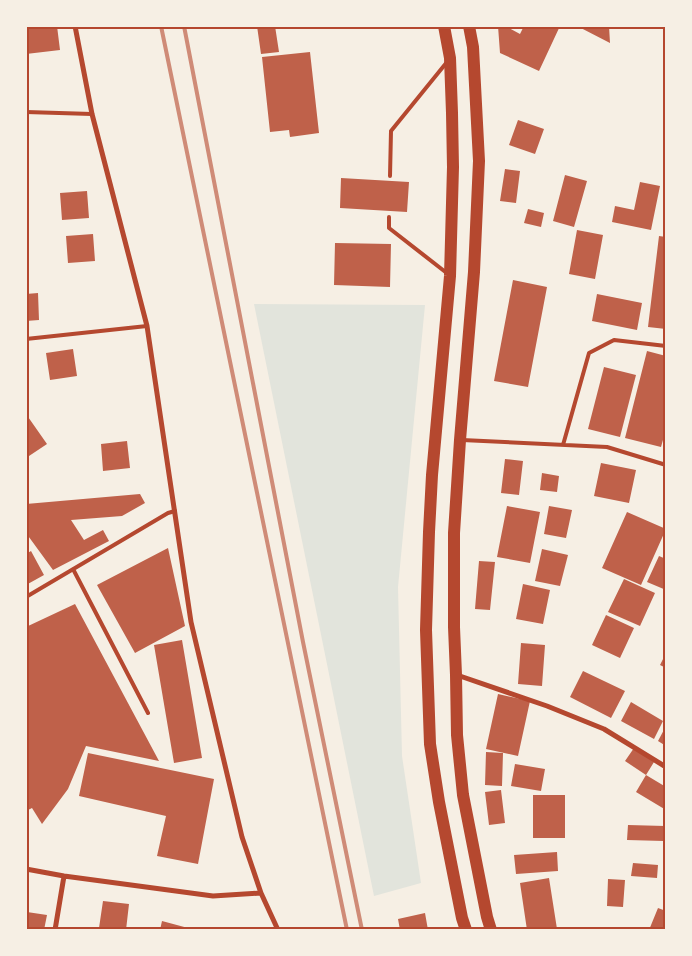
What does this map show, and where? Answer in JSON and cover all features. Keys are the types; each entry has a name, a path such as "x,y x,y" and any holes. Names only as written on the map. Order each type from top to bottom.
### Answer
{"main road":[{"path":"444,26 450,58 453,167 450,276 432,475 426,630 430,744 439,802 466,930"},
{"path":"469,26 473,47 479,161 474,272 454,533 454,627 457,734 463,795 491,930"}],"street":[{"path":"75,26 92,114 147,326 191,622 242,838 278,930"},
{"path":"456,675 547,706 604,729 666,767"},
{"path":"26,869 213,896 262,893"},
{"path":"55,930 64,876"}],"lane":[{"path":"390,176 391,131 450,58"},
{"path":"26,112 92,114"},
{"path":"389,217 389,228 450,276"},
{"path":"26,340 147,326"},
{"path":"563,445 589,353 614,340 666,346"},
{"path":"460,440 607,447 666,465"},
{"path":"26,597 168,513 175,511"},
{"path":"73,570 148,713"}],"shaded area":[{"path":"254,304 425,305 398,587 402,756 421,883 374,896"}],"building":[{"path":"26,26 57,26 60,50 26,54"},
{"path":"257,26 275,26 279,52 261,54"},
{"path":"498,26 505,26 520,34 524,26 560,26 539,71 500,53"},
{"path":"577,26 609,26 610,43"},
{"path":"310,52 319,133 290,137 289,130 270,132 262,57"},
{"path":"518,120 544,129 535,154 509,145"},
{"path":"505,169 520,171 516,203 500,201"},
{"path":"565,175 587,181 574,227 553,221"},
{"path":"341,178 409,182 407,212 340,208"},
{"path":"640,182 660,186 651,230 612,222 615,206 634,210"},
{"path":"87,191 89,218 62,220 60,193"},
{"path":"528,209 544,213 541,227 524,223"},
{"path":"577,230 603,235 595,279 569,274"},
{"path":"93,234 95,261 68,263 66,236"},
{"path":"659,236 666,237 666,329 648,327"},
{"path":"335,243 391,244 390,287 334,285"},
{"path":"513,280 547,287 528,387 494,381"},
{"path":"38,293 39,320 26,321 26,294"},
{"path":"597,294 642,303 637,330 592,321"},
{"path":"73,349 77,376 50,380 46,353"},
{"path":"647,351 666,356 666,429 661,447 625,438"},
{"path":"604,367 636,375 620,437 588,429"},
{"path":"26,414 47,444 26,458"},
{"path":"127,441 130,468 103,471 101,444"},
{"path":"505,459 523,461 519,495 501,493"},
{"path":"601,463 636,470 629,503 594,496"},
{"path":"542,473 559,476 557,492 540,490"},
{"path":"140,494 145,503 122,516 71,520 84,540 103,530 109,541 53,570 26,533 26,504"},
{"path":"507,506 540,512 530,563 497,557"},
{"path":"549,506 572,510 566,538 544,534"},
{"path":"627,512 666,529 641,585 602,568"},
{"path":"168,548 185,626 135,653 97,585"},
{"path":"542,549 568,555 560,586 535,581"},
{"path":"31,551 44,575 26,585 26,554"},
{"path":"659,556 666,559 666,590 647,582"},
{"path":"479,561 495,562 490,610 475,609"},
{"path":"624,579 655,593 640,626 608,612"},
{"path":"523,584 550,590 543,624 516,619"},
{"path":"75,604 159,761 86,746 68,789 42,824 32,808 26,811 26,627"},
{"path":"606,615 634,628 620,658 592,645"},
{"path":"182,640 202,758 174,763 154,645"},
{"path":"521,643 545,645 542,686 518,684"},
{"path":"666,653 666,668 660,665"},
{"path":"583,671 625,691 611,718 570,697"},
{"path":"498,694 530,701 518,756 486,749"},
{"path":"631,702 663,721 654,739 621,721"},
{"path":"666,726 666,746 658,741"},
{"path":"634,748 654,762 646,775 625,761"},
{"path":"486,752 503,753 502,786 485,785"},
{"path":"88,753 214,779 198,864 157,856 166,816 79,796"},
{"path":"515,764 545,769 541,791 511,786"},
{"path":"646,775 666,787 666,810 636,792"},
{"path":"501,790 505,823 489,825 485,792"},
{"path":"533,795 565,795 565,838 533,838"},
{"path":"628,825 665,826 664,841 627,840"},
{"path":"557,852 558,871 516,874 514,855"},
{"path":"633,863 658,865 657,878 631,876"},
{"path":"549,878 557,929 527,930 520,883"},
{"path":"608,879 625,880 623,907 607,906"},
{"path":"103,901 129,904 126,930 99,928"},
{"path":"658,908 666,911 666,930 649,930"},
{"path":"27,912 47,915 44,930 26,930"},
{"path":"425,913 428,930 400,930 398,919"},
{"path":"162,921 188,928 187,930 160,930"}],"railway":[{"path":"161,26 347,930"},
{"path":"184,26 303,642 362,930"}]}
